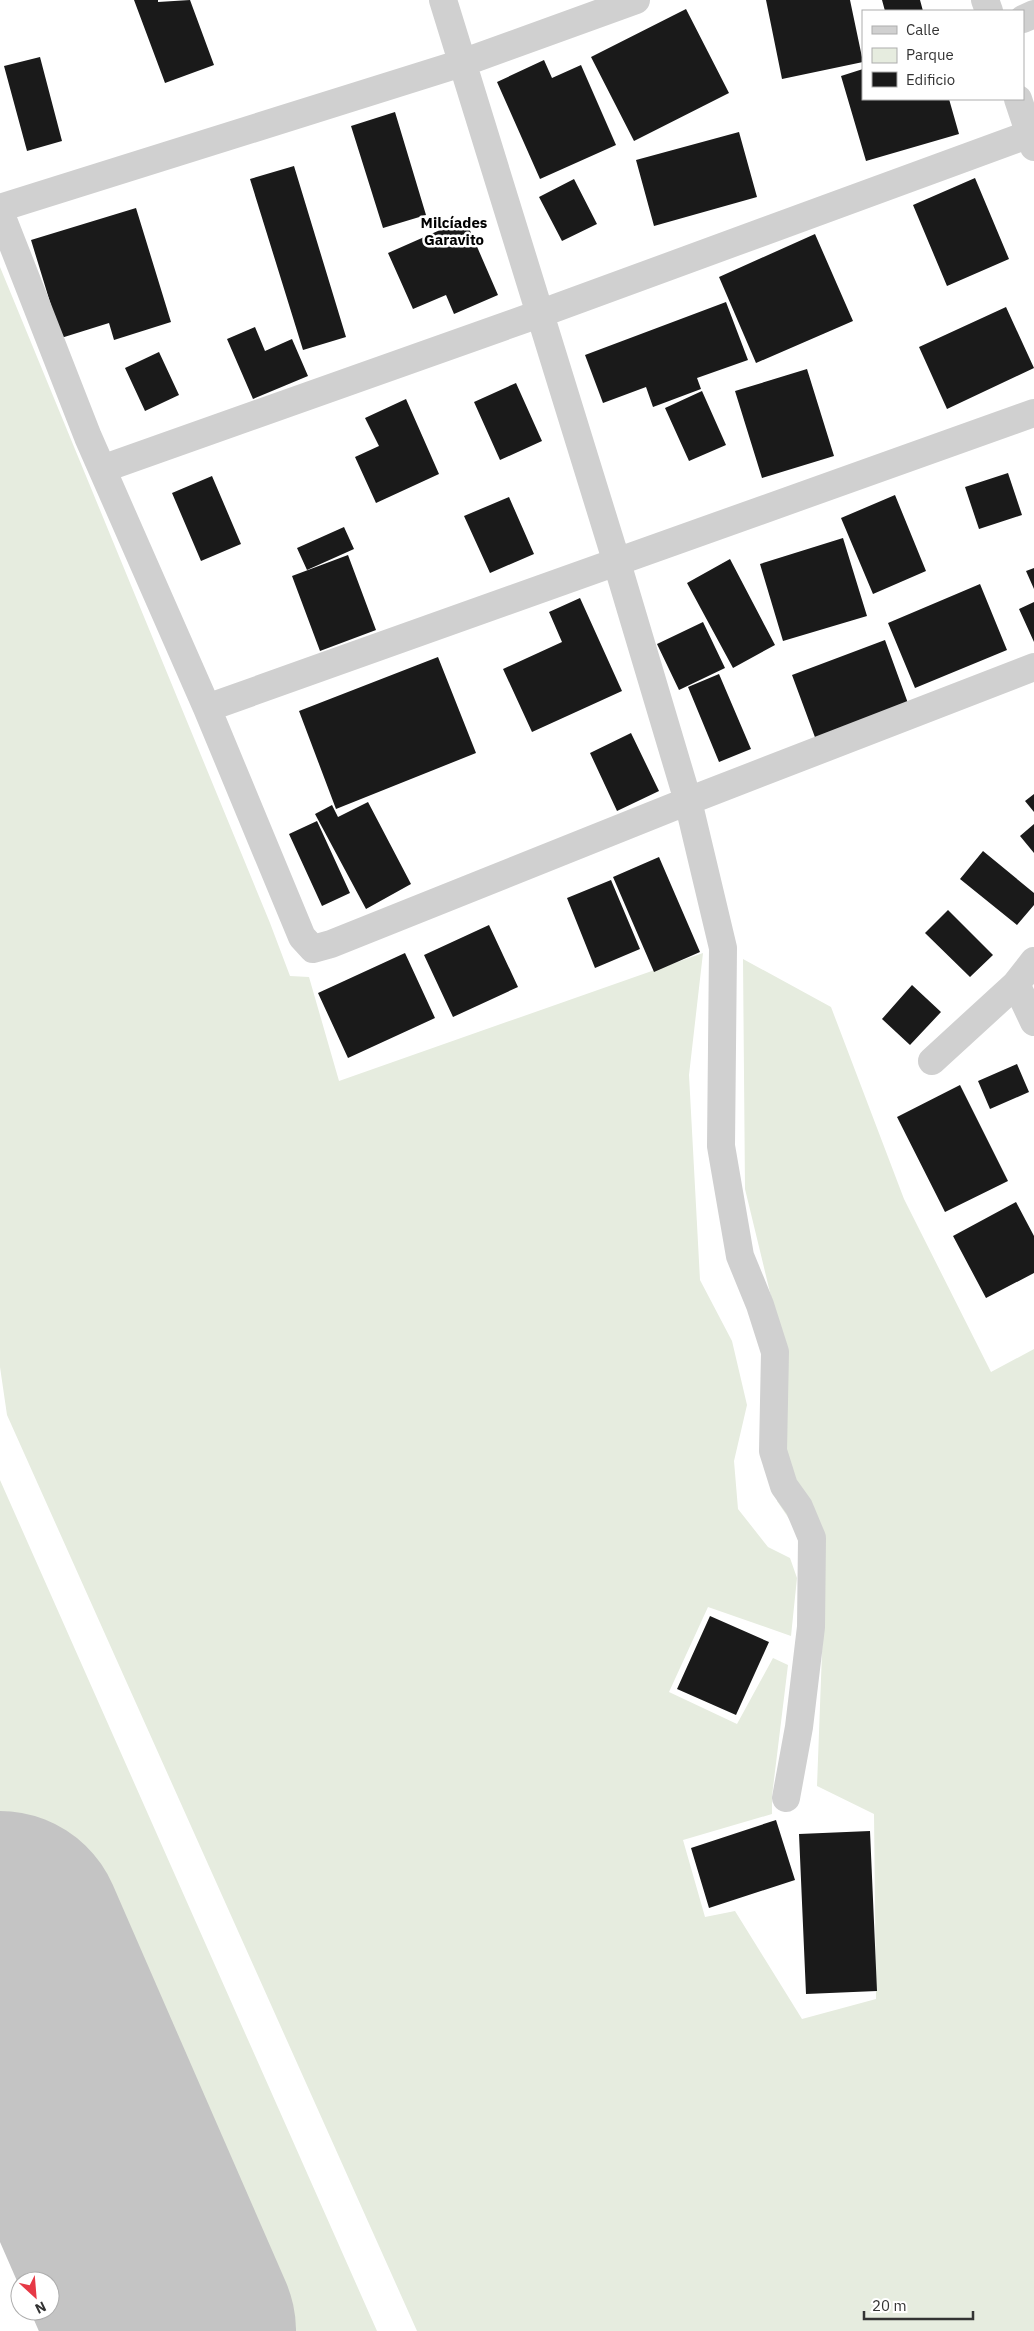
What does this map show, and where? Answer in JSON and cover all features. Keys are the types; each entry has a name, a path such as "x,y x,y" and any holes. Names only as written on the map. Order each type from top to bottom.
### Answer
{"street":[{"path":"443,0 617,563 688,801 723,948 721,1146 738,1247 775,1352 773,1451 784,1486 799,1507 812,1538 811,1627 799,1727 786,1798"},
{"path":"0,208 462,63 636,0"},
{"path":"102,469 1032,140 1018,100"},
{"path":"0,212 102,469 207,708 302,937 313,949 331,944 688,801 1034,667"},
{"path":"207,708 1034,413"},
{"path":"932,1061 1016,984 1034,961"},
{"path":"1016,984 1034,1022"}],"green space":[{"path":"0,267 270,923 290,976 309,977 339,1081 703,953 689,1075 700,1280 732,1341 747,1405 734,1461 738,1509 768,1547 790,1558 797,1578 791,1636 708,1607 669,1692 737,1724 773,1658 788,1665 772,1796 772,1814 683,1840 705,1917 735,1911 802,2019 876,1999 874,1814 817,1786 825,1572 777,1501 782,1342 745,1189 743,959 831,1007 904,1199 991,1372 1034,1349 1034,2331 417,2331 7,1415 0,1367"},
{"path":"0,1480 377,2331 194,2331 0,1884"}],"building":[{"path":"134,0 158,0 158,2 190,0 214,65 165,83"},
{"path":"766,0 850,0 862,62 782,79"},
{"path":"882,0 920,0 923,10 885,10"},
{"path":"686,9 729,93 634,141 591,57"},
{"path":"40,57 62,141 27,151 4,66"},
{"path":"544,60 552,78 581,65 616,145 540,179 497,82"},
{"path":"862,69 862,100 949,100 959,134 866,161 841,76"},
{"path":"395,112 426,215 383,228 351,126"},
{"path":"739,132 757,197 654,226 636,160"},
{"path":"294,166 346,337 303,350 250,179"},
{"path":"975,178 1009,259 947,286 913,205"},
{"path":"574,179 597,224 562,241 539,197"},
{"path":"136,208 171,322 114,340 109,323 61,338 31,240"},
{"path":"465,219 498,295 454,314 446,295 413,309 388,253"},
{"path":"815,234 853,321 756,363 719,277"},
{"path":"726,302 748,360 697,378 701,389 653,407 646,387 603,403 585,355"},
{"path":"1006,307 1034,368 947,409 919,347"},
{"path":"255,327 265,351 292,339 308,376 253,399 227,339"},
{"path":"159,352 179,395 145,411 125,368"},
{"path":"807,369 834,456 762,478 735,391"},
{"path":"516,383 542,441 500,460 474,402"},
{"path":"702,391 726,445 689,461 665,408"},
{"path":"406,399 439,474 376,503 355,457 379,446 365,418"},
{"path":"1008,473 1022,515 979,529 965,487"},
{"path":"212,476 241,544 201,561 172,493"},
{"path":"895,495 926,571 873,594 841,518"},
{"path":"509,497 534,554 490,573 464,516"},
{"path":"344,527 354,549 307,570 297,548"},
{"path":"843,538 867,616 783,641 760,564"},
{"path":"348,555 376,630 320,651 292,576"},
{"path":"730,559 775,645 733,668 687,583"},
{"path":"1034,568 1034,589 1026,571"},
{"path":"980,584 1007,650 915,688 888,623"},
{"path":"580,598 622,691 532,732 503,669 562,642 549,612"},
{"path":"1034,602 1034,642 1019,609"},
{"path":"703,622 725,668 679,690 657,644"},
{"path":"885,640 909,706 816,740 792,675"},
{"path":"438,657 476,753 336,809 299,711"},
{"path":"719,674 751,749 719,762 688,687"},
{"path":"631,733 659,791 617,811 590,753"},
{"path":"1034,794 1034,812 1025,801"},
{"path":"368,802 411,884 366,909 315,814 332,805 338,817"},
{"path":"317,821 350,893 322,906 289,834"},
{"path":"1034,824 1034,853 1020,836"},
{"path":"983,851 1034,893 1034,905 1017,925 960,879"},
{"path":"659,857 700,952 654,972 613,877"},
{"path":"611,880 640,949 595,968 567,898"},
{"path":"948,910 993,955 970,977 925,933"},
{"path":"489,925 518,987 453,1017 424,955"},
{"path":"405,953 435,1018 348,1058 318,993"},
{"path":"912,985 941,1012 910,1045 882,1019"},
{"path":"1017,1064 1029,1092 990,1109 978,1081"},
{"path":"960,1085 1008,1181 945,1212 897,1117"},
{"path":"1016,1202 1034,1236 1034,1273 986,1298 953,1236"},
{"path":"710,1616 769,1642 736,1715 677,1689"},
{"path":"776,1820 795,1880 709,1908 691,1848"},
{"path":"870,1831 877,1991 806,1994 799,1834"}],"runway":[{"path":"0,1934 173,2331"}],"district":[{"name":"Milcíades Garavito","path":"454,230"}]}
